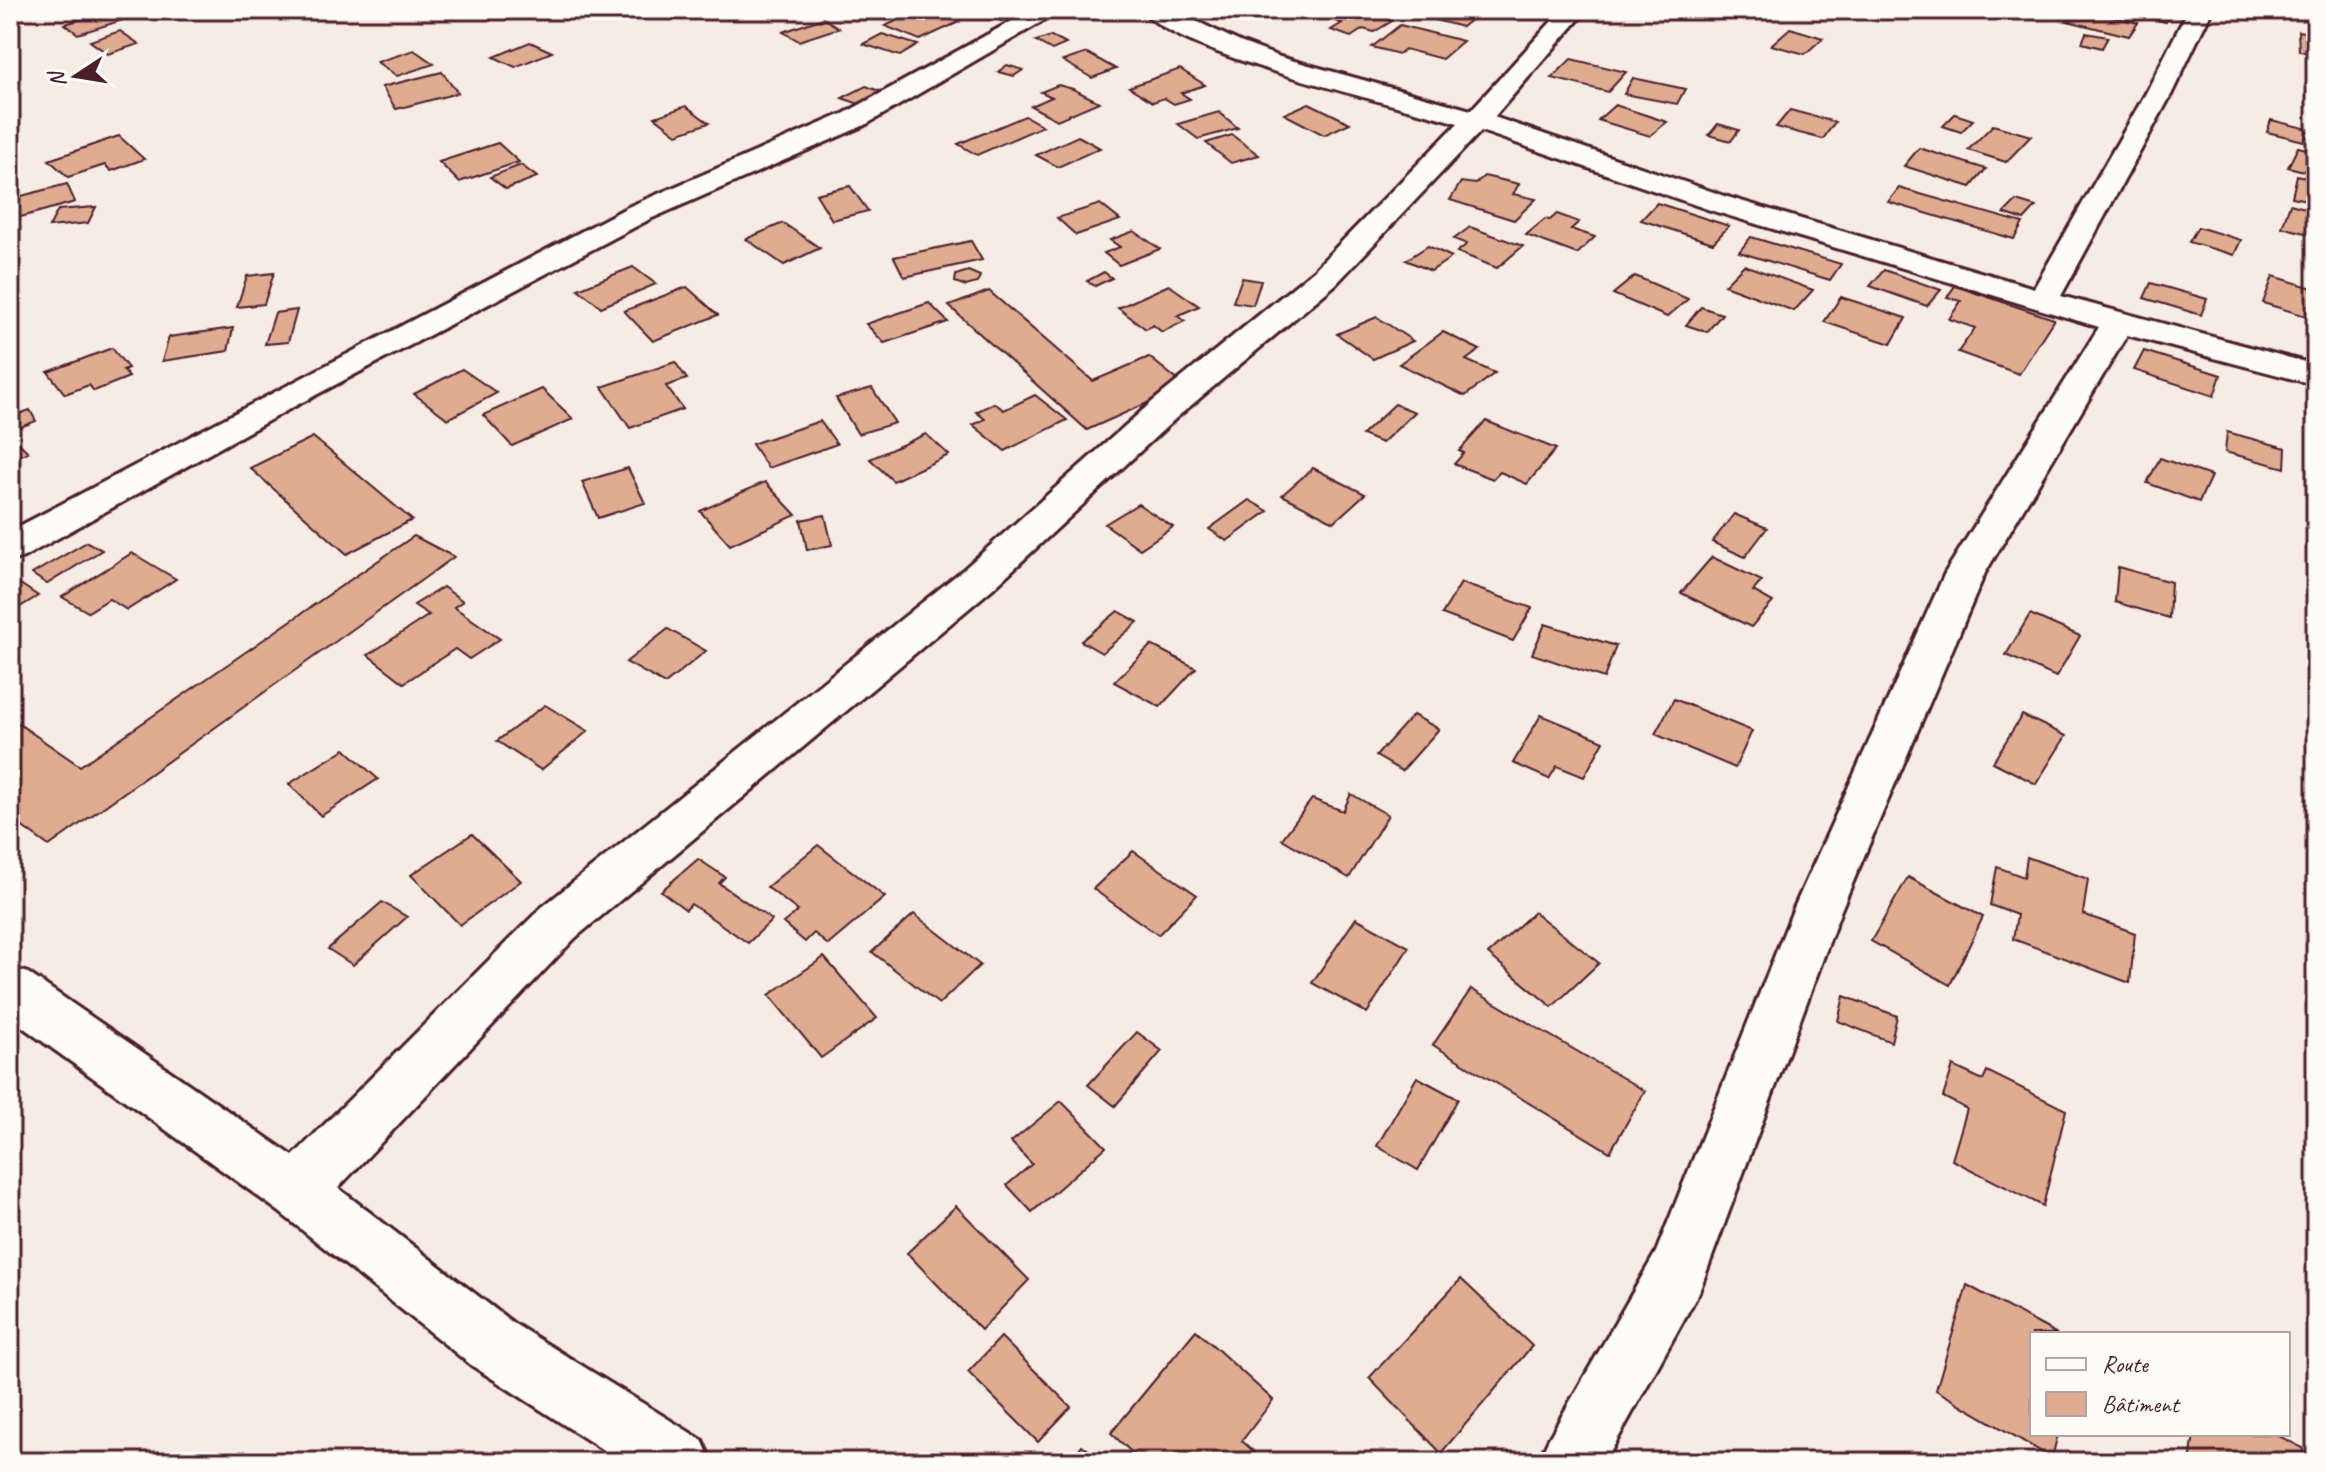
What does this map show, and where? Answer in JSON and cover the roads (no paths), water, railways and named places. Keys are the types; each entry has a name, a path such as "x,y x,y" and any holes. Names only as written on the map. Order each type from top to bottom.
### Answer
{"street":[{"path":"10,548 281,400 639,213 855,119 1050,10"},
{"path":"1155,10 1188,31 1257,56 1476,120 1641,178 2118,323 2316,375"},
{"path":"297,1191 558,923 978,579 1164,410 1325,277 1476,120 1575,10"},
{"path":"2043,300 2159,93 2200,10"},
{"path":"1570,1462 1678,1271 1817,910 1965,573 2118,323"},
{"path":"10,989 297,1191 492,1344 680,1462"}]}
